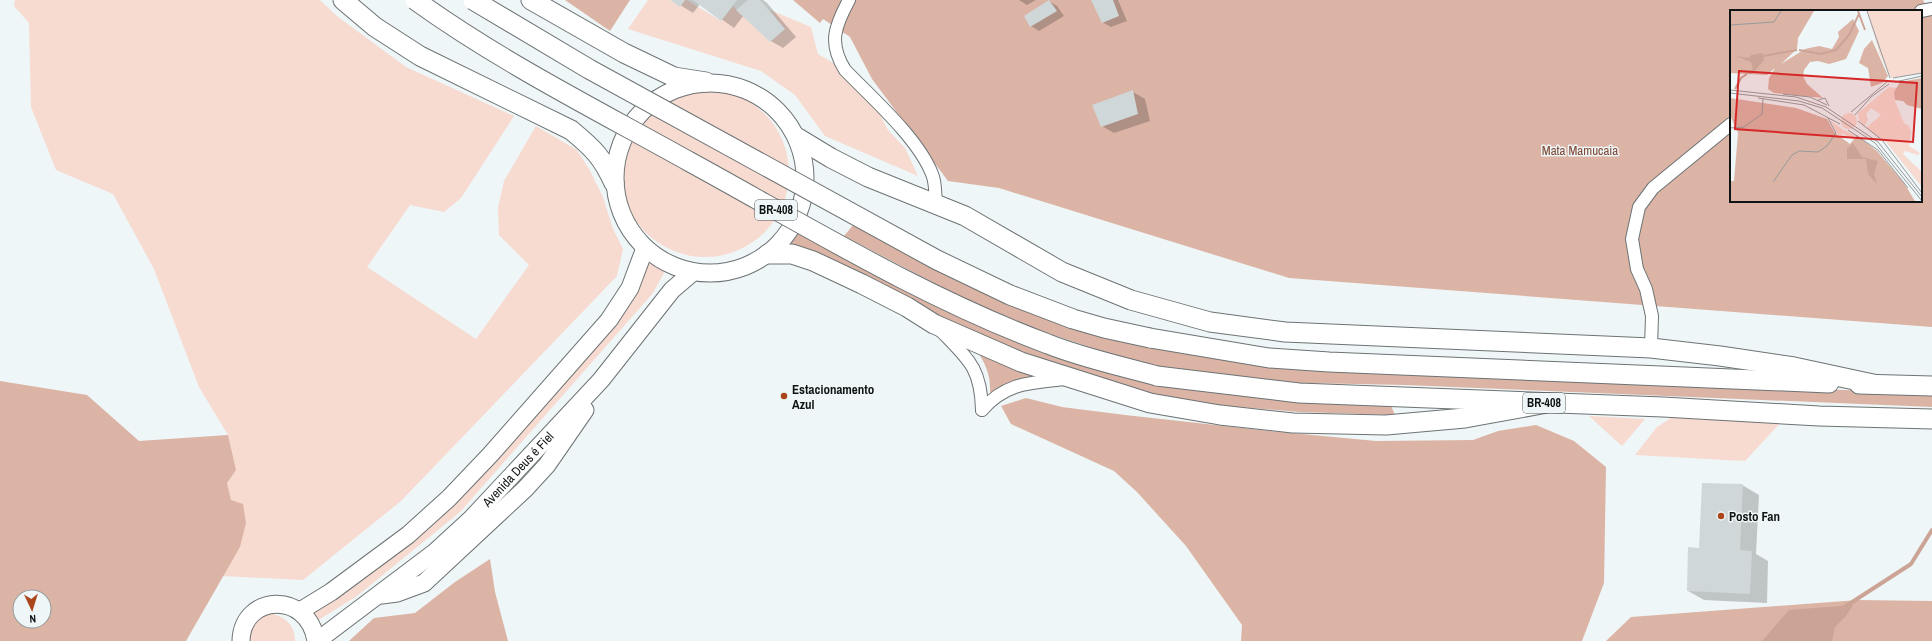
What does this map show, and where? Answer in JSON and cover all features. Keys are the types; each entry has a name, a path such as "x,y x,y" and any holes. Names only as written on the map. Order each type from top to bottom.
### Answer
{"highway":[{"path":"343,0 375,27 420,56 571,130 589,144 604,161 614,183"},
{"name":"BR-408","path":"415,0 485,47 571,96 837,244 968,311 1050,345 1157,376 1299,393 1663,407 1819,416 1932,419"},
{"name":"BR-408","path":"473,0 510,23 617,84 937,260 1010,295 1066,316 1104,328 1150,338 1269,358 1784,382 1932,386"},
{"path":"531,0 624,53 674,77 706,82"},
{"path":"798,138 831,158 868,177 965,216 1062,272 1131,300 1210,322 1285,332 1651,348 1794,367 1873,384"},
{"path":"768,254 792,254 814,261 869,287 934,324 1021,362 1070,379 1150,403 1220,415 1293,423 1386,425 1465,418 1547,403"}],"main road":[{"path":"706,82 735,85 761,96 783,115 798,138 806,170 804,202 790,231 768,254 745,267 719,273 693,272 675,267 659,259 645,248 632,234 623,218 617,201 614,183 620,141 630,126 650,103 686,84 706,82"},
{"path":"300,611 368,566 408,535 454,493 490,455 608,320 630,288 645,248"},
{"name":"Avenida Deus é Fiel","path":"317,641 380,595 435,552 471,519 601,380 672,290 693,272"},
{"path":"238,639 245,623 253,614 264,607 276,604 288,606 300,611 309,619 317,641"}],"street":[{"path":"849,0 840,17 834,36 835,48 839,61 845,70 899,125 926,160 932,174 936,204"},
{"path":"1922,11 1932,9"},
{"path":"1651,348 1652,316 1646,289 1637,270 1632,239 1640,207 1653,188 1730,125"},
{"path":"934,324 962,352 976,373 981,391 982,410 997,394 1018,385 1070,379"}],"shaded area":[{"path":"15,0 320,0 338,17 406,67 514,116 461,198 444,212 410,205 367,267 476,339 529,265 499,235 498,208 504,181 536,126 577,150 589,169 603,197 613,229 623,249 617,276 401,501 303,580 222,576 240,547 227,483 235,470 228,435 199,387 154,269 113,194 56,170 31,107 29,23 14,6"},
{"path":"648,0 670,0 680,7 685,0 687,0 721,21 733,6 770,42 784,29 770,10 811,27 818,54 845,70 870,96 888,130 905,148 918,176 825,136 795,95 761,71 628,29"},
{"path":"697,89 713,89 737,95 745,99 758,108 770,120 783,141 789,165 789,181 783,205 775,220 758,238 737,251 713,257 697,257 673,251 658,243 635,220 627,205 621,181 621,165 627,141 635,126 658,103 673,95"},
{"path":"646,261 665,271 653,293 460,512 357,596 312,624 301,605 417,526 615,316 642,280"},
{"path":"1589,416 1645,419 1622,446"},
{"path":"1674,416 1782,421 1745,461 1635,455 1657,427"},
{"path":"1853,605 1846,616 1835,627 1832,641 1762,641 1789,610"},
{"path":"267,613 283,618 287,621 293,630 295,641 243,641 246,626"}],"green space":[{"path":"565,0 630,0 610,31"},
{"name":"Mata Mamucaia","path":"793,0 1923,0 1932,17 1932,327 1289,278 999,188 948,181 872,79 850,37 823,19 820,23"},
{"path":"854,224 1103,335 1722,386 1932,393 1932,407 1405,385 1263,382 1179,372 1108,353 1029,327 951,292 844,236"},
{"path":"799,228 1096,365 1389,401 1395,415 1299,412 1214,405 1130,390 988,341 788,242"},
{"path":"977,351 1041,376 1026,377 1014,380 990,393 990,382 987,371"},
{"path":"0,381 87,395 139,441 228,435 236,470 227,483 231,500 243,504 246,523 240,547 186,641 0,641"},
{"path":"1026,398 1062,407 1125,415 1376,441 1473,440 1498,431 1536,425 1574,441 1606,467 1604,583 1582,641 1241,641 1242,625 1186,546 1137,492 1114,471 1011,424 1001,406"},
{"path":"490,559 495,592 508,641 349,641 374,618 415,613 455,582"},
{"path":"1858,600 1932,601 1932,641 1606,641 1631,617"}],"building":[{"path":"670,0 685,0 680,7"},
{"path":"693,0 737,0 721,21"},
{"path":"748,0 760,0 785,29 770,42 736,10"},
{"path":"1049,0 1057,11 1030,27 1024,16"},
{"path":"1091,0 1113,0 1119,16 1102,23"},
{"path":"1133,90 1138,114 1101,127 1092,105"},
{"name":"Posto Fan","path":"1702,483 1743,484 1740,550 1752,551 1750,594 1687,591 1688,547 1699,548"}],"waterway":[{"path":"1843,608 1911,564 1932,530"}],"place":[{"name":"Estacionamento Azul","path":"784,396"},
{"name":"Posto Fan","path":"1721,516"}]}
